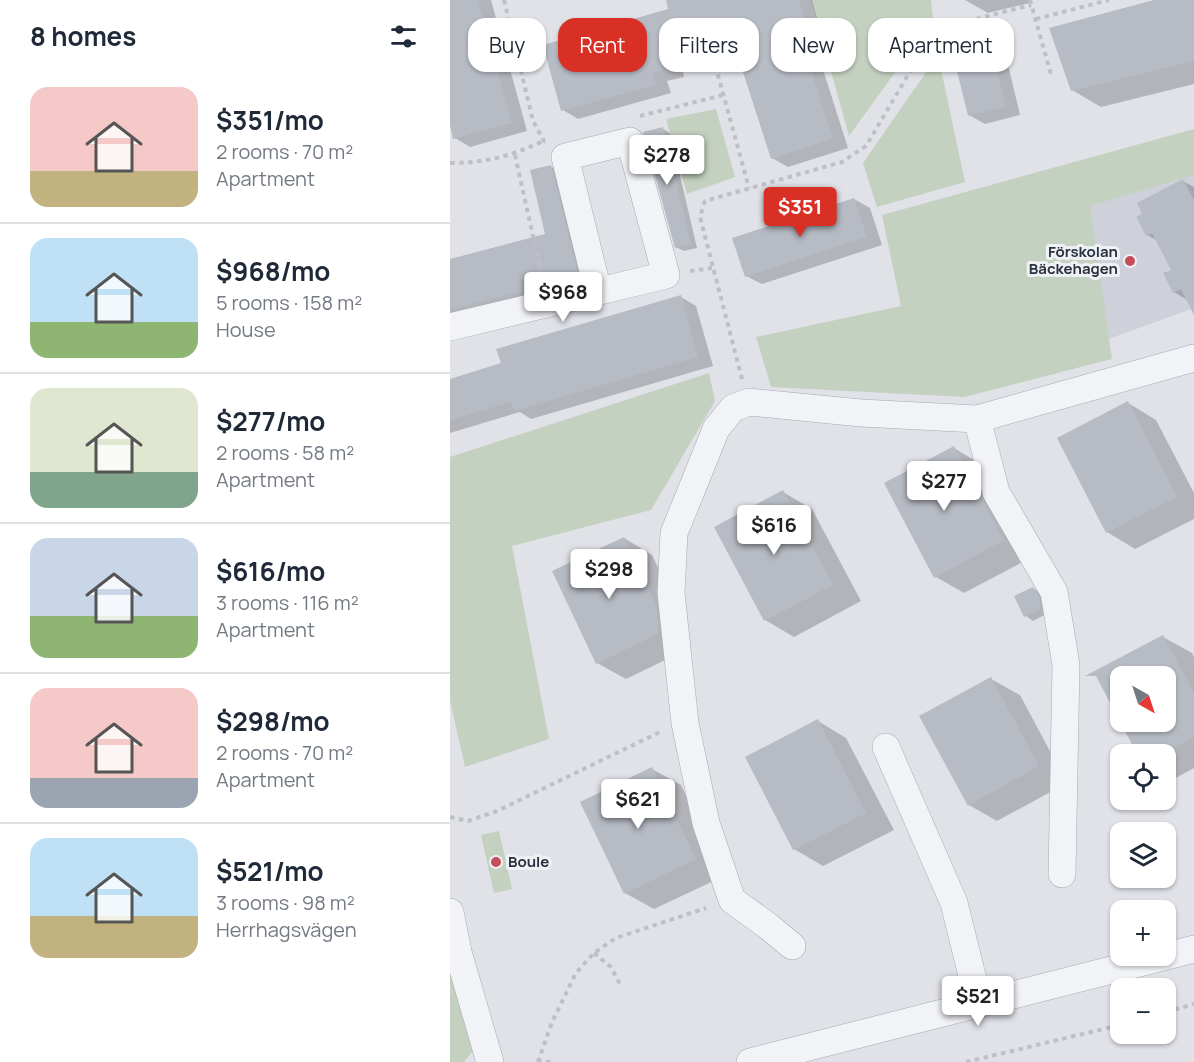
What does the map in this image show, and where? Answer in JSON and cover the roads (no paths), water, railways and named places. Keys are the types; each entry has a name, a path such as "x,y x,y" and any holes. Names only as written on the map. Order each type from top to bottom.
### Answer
{"street":[{"path":"450,327 666,275 630,141 565,157 598,291"},
{"path":"792,946 732,900 706,823 685,723 671,593 674,533 716,429 733,408 749,402 861,413 977,419 1194,358"},
{"path":"977,419 996,492 1054,592 1066,665 1062,874"},
{"path":"886,747 954,903 979,1004"},
{"path":"450,912 458,952 490,1062"},
{"path":"750,1062 1194,949"}],"place":[{"name":"Förskolan Bäckehagen","path":"1130,261"},
{"name":"Boule","path":"496,862"}]}
